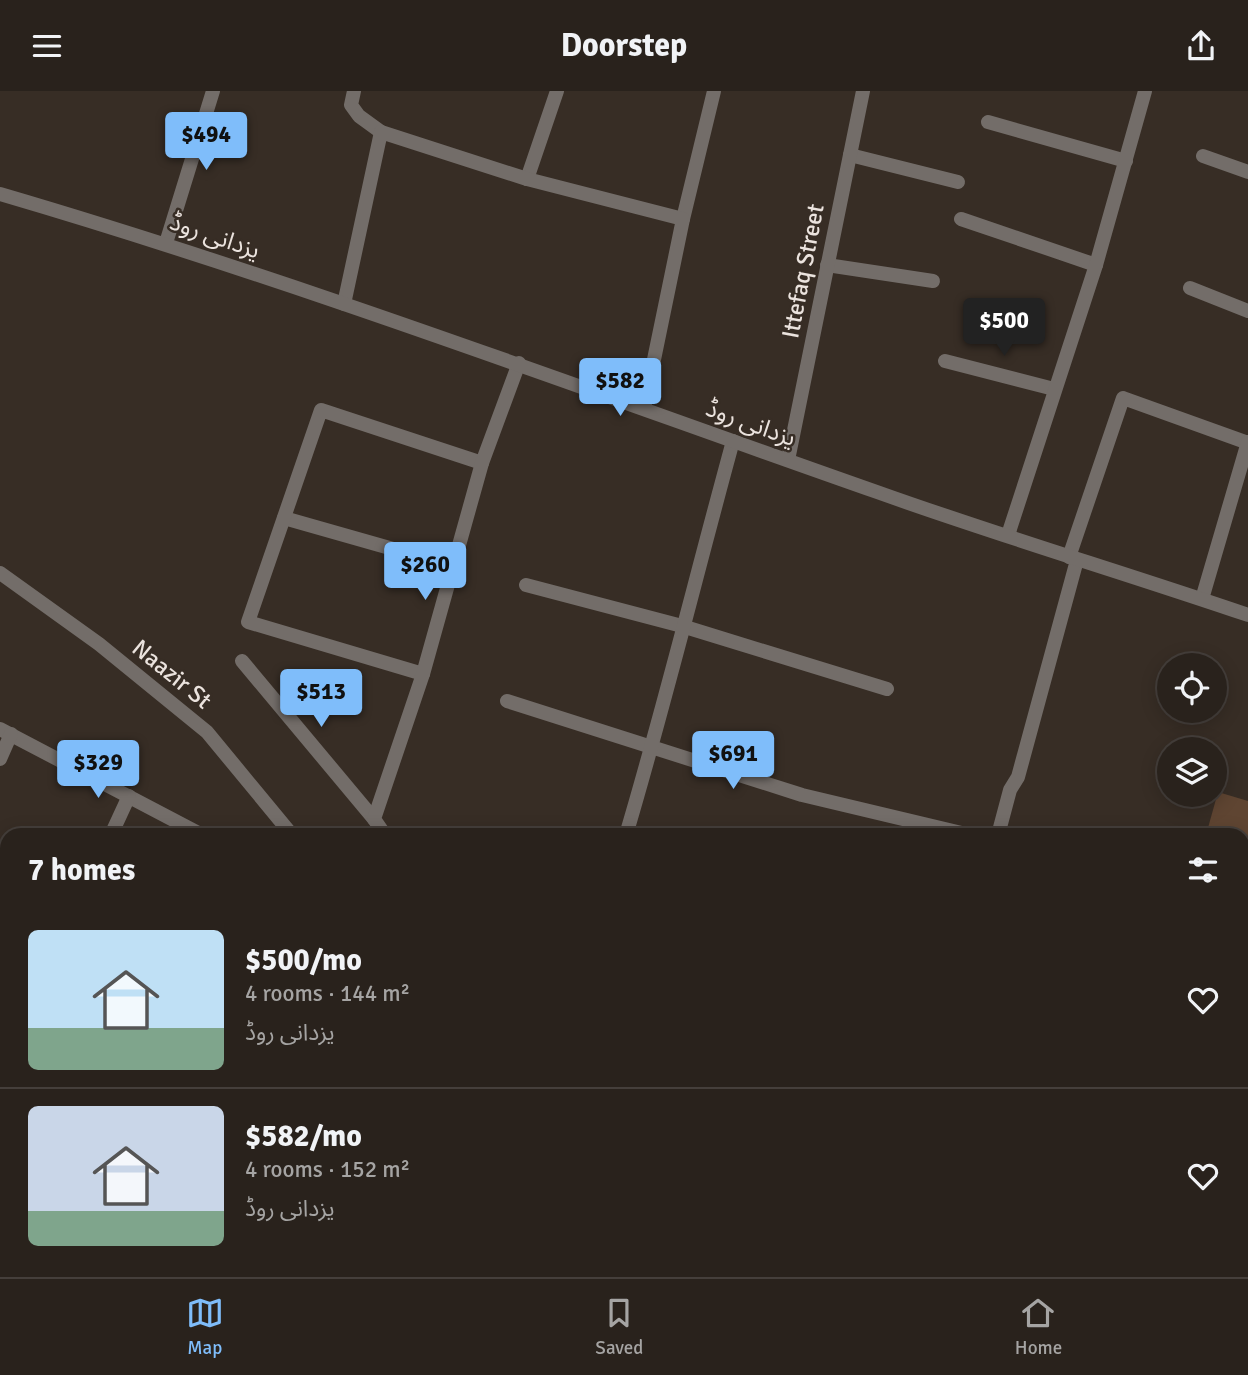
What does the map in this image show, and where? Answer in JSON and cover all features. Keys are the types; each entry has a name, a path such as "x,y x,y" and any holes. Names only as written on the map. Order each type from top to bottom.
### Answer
{"street":[{"path":"166,243 213,91"},
{"path":"354,91 351,105 359,116 381,132 527,179 683,219"},
{"path":"527,179 557,91"},
{"path":"643,408 683,219 714,91"},
{"name":"Ittefaq Street","path":"788,460 863,91"},
{"path":"1008,535 1096,265 1145,91"},
{"path":"988,122 1126,161"},
{"path":"344,304 381,132"},
{"path":"850,155 958,182"},
{"path":"1203,156 1248,172"},
{"name":"یزدانی روڈ","path":"0,194 166,243 519,363 733,441 1073,558 1248,615"},
{"path":"961,219 1096,265"},
{"path":"827,265 933,281"},
{"path":"1190,288 1248,311"},
{"path":"945,361 1055,389"},
{"path":"374,819 423,674 482,463 519,363"},
{"path":"1000,828 1010,790 1018,777 1073,558 1124,398 1248,443 1202,600"},
{"path":"423,674 248,622 321,410 482,463"},
{"path":"628,828 733,441"},
{"path":"284,518 453,566"},
{"name":"Naazir St","path":"0,573 99,644 207,732 286,828"},
{"path":"526,585 682,626 887,689"},
{"path":"242,661 380,828"},
{"path":"508,701 802,795 941,828"},
{"path":"0,759 5,731 189,828"},
{"path":"114,828 129,796"}],"shaded area":[{"path":"1227,795 1248,801 1248,828 1208,828 1214,807 1227,807"}]}
